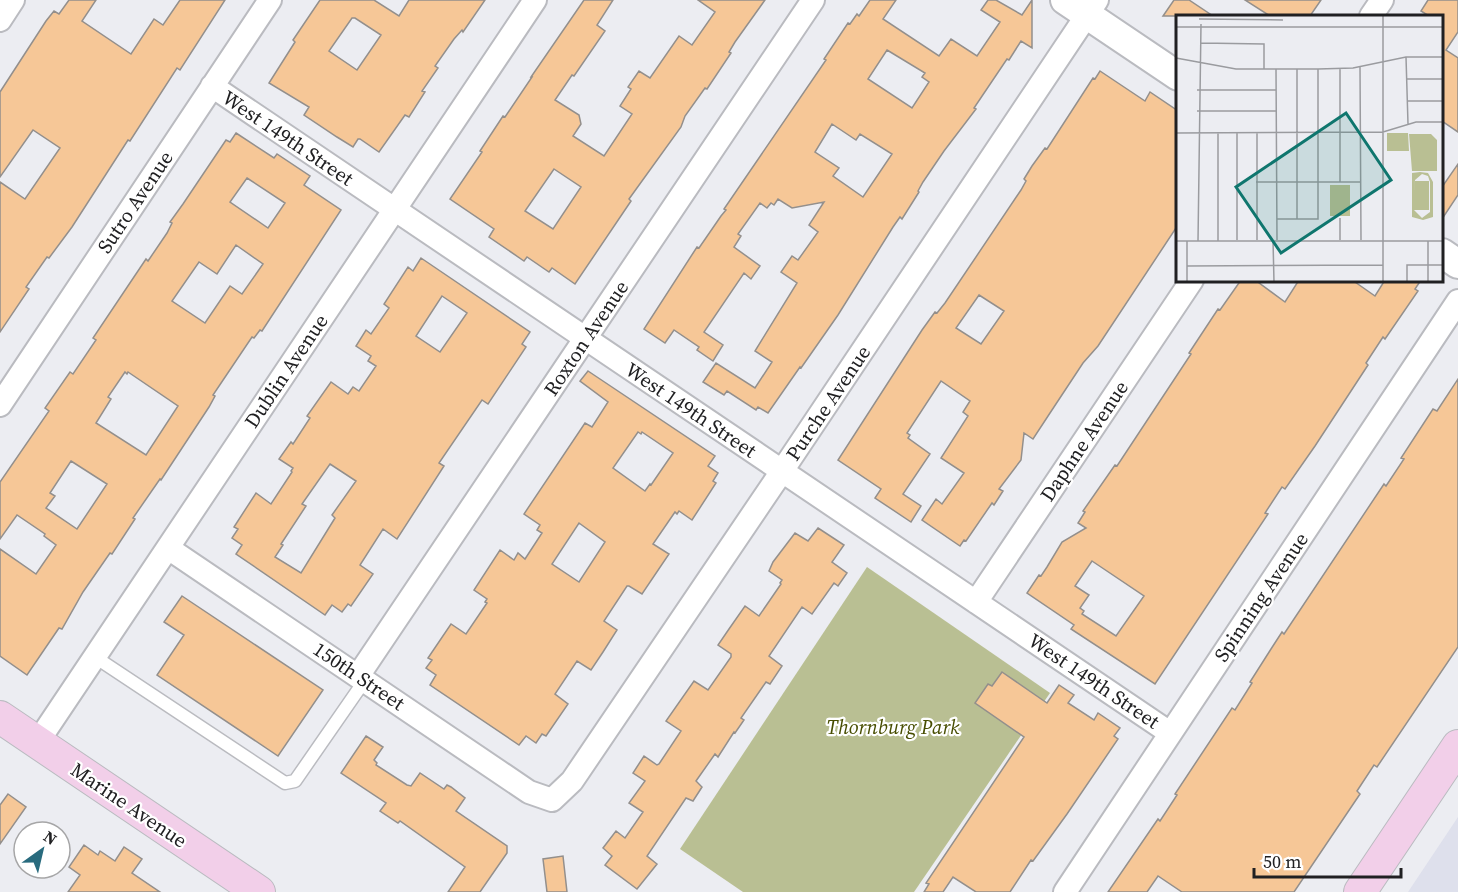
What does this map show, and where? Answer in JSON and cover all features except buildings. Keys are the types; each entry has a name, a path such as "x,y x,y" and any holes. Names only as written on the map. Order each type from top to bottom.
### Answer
{"main road":[{"name":"Marine Avenue","path":"3,725 38,743 259,892"},
{"path":"1360,892 1458,746"}],"street":[{"path":"0,20 13,0"},
{"name":"Sutro Avenue","path":"0,405 270,0"},
{"name":"Dublin Avenue","path":"38,743 535,0"},
{"name":"Roxton Avenue","path":"361,678 585,338 813,0"},
{"path":"1372,15 1382,0"},
{"path":"1083,5 1176,75"},
{"name":"Purche Avenue","path":"552,800 572,781 782,471 1083,5"},
{"name":"West 149th Street","path":"212,86 1170,733"},
{"path":"1443,254 1458,264"},
{"name":"Daphne Avenue","path":"976,602 1191,282"},
{"name":"Spinning Avenue","path":"1065,892 1458,301"},
{"name":"150th Street","path":"168,548 529,792 552,800"}],"lane":[{"path":"94,657 285,783 295,780 361,678"}],"shaded area":[{"path":"1458,817 1458,892 1408,892"}],"green space":[{"name":"Thornburg Park","path":"867,567 1050,693 914,892 743,892 680,849"}]}
